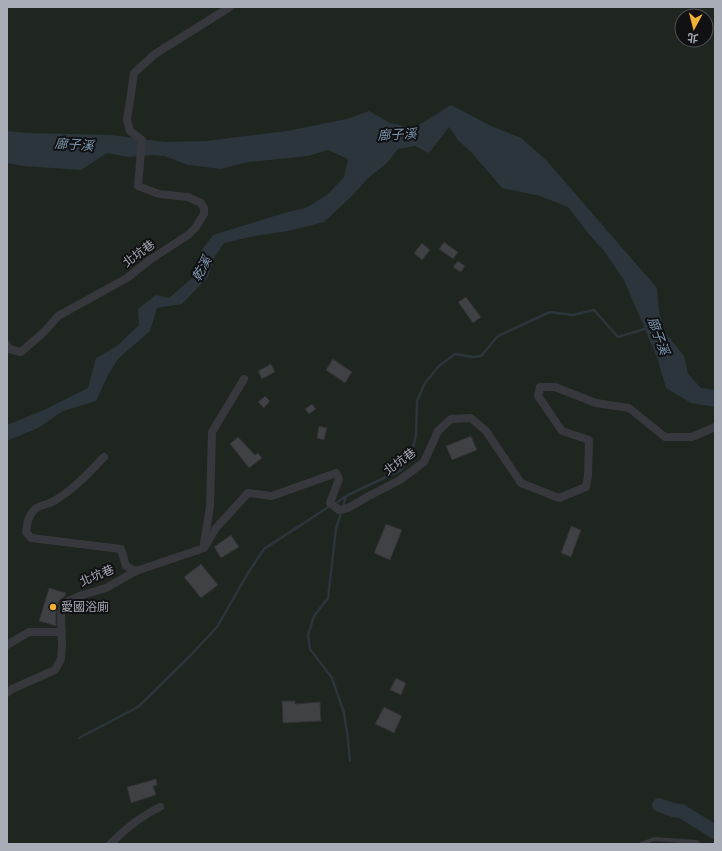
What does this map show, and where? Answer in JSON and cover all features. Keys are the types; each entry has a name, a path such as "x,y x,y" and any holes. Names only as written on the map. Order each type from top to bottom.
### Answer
{"street":[{"name":"北坑巷","path":"7,345 10,349 21,352 45,331 58,316 127,278 151,259 188,235 196,227 204,214 204,208 201,203 188,197 158,194 138,186 142,140 130,131 127,120 134,73 155,54 230,7"},
{"path":"204,548 210,507 212,432 244,379"},
{"name":"北坑巷","path":"7,693 12,689 54,671 60,659 62,647 61,613 64,603 80,596 106,588 136,571 204,548 216,528 248,493 272,496 336,473 339,479 334,506 340,510 348,508 400,480 424,462 438,431 451,419 471,418 486,431 521,483 559,498 586,487 588,476 589,440 562,430 538,396 540,387 555,387 596,403 629,408 665,437 692,437 715,426"},
{"path":"104,456 69,490 52,502 36,508 28,518 26,532 31,538 121,549 126,566 136,571"},
{"path":"7,645 29,632 62,632"},
{"path":"110,844 123,831 140,818 160,807"}],"lane":[{"path":"641,844 654,839 697,842 698,844"}],"shaded area":[{"path":"7,7 715,7 715,844 7,844"}],"water":[{"path":"451,105 491,126 521,138 546,160 657,288 659,311 664,331 684,356 688,374 701,388 715,390 715,407 691,403 666,388 657,357 624,280 604,251 568,207 540,196 502,188 472,153 458,140 449,127 429,153 415,146 398,149 386,164 368,178 353,195 324,222 288,231 254,236 224,243 215,256 208,277 182,304 157,308 150,331 118,359 108,375 96,401 63,411 38,428 7,441 7,425 44,410 88,388 96,358 117,346 139,325 138,309 156,295 169,298 198,273 201,251 213,235 308,207 329,193 344,177 348,159 328,150 308,156 248,162 221,169 188,165 164,156 152,155 128,157 107,153 81,170 24,166 7,163 7,131 27,133 111,135 165,142 206,141 287,131 347,119 369,111 390,123 414,128"}],"building":[{"path":"444,242 458,252 453,259 439,249"},
{"path":"422,243 430,250 422,260 414,253"},
{"path":"458,261 465,266 461,272 453,267"},
{"path":"466,297 481,317 473,323 458,302"},
{"path":"333,359 352,372 345,383 326,370"},
{"path":"271,364 275,372 262,379 258,371"},
{"path":"265,396 270,401 264,408 258,402"},
{"path":"312,404 316,409 309,414 305,409"},
{"path":"319,426 327,428 324,440 317,438"},
{"path":"471,436 477,450 452,460 446,446"},
{"path":"238,437 255,455 258,453 262,458 249,468 230,444"},
{"path":"386,524 402,530 390,560 374,553"},
{"path":"571,526 581,530 571,557 561,553"},
{"path":"231,535 239,547 221,558 214,547"},
{"path":"201,564 218,585 201,598 184,577"},
{"name":"愛國浴廁","path":"49,588 66,593 65,596 59,601 56,613 56,626 39,621"},
{"path":"396,678 406,683 401,695 390,690"},
{"path":"282,701 295,701 295,704 320,702 321,721 283,723"},
{"path":"384,707 402,716 394,733 375,724"},
{"path":"156,779 157,785 153,786 156,795 131,803 127,787"}],"waterway":[{"name":"廍子溪","path":"335,504 346,496 401,470 411,455 416,435 417,401 425,383 439,366 455,354 473,357 481,356 498,336 550,312 573,315 594,310 618,337 648,328"},
{"path":"346,497 336,529 328,598 314,616 308,635 310,649 332,678 344,713 350,761"},
{"path":"79,738 138,707 217,627 248,573 264,549 330,506"},
{"path":"659,805 681,811 715,832"}],"place":[{"name":"愛國浴廁","path":"53,607"}],"water label":[{"name":"乾溪","path":"202,269"}]}
